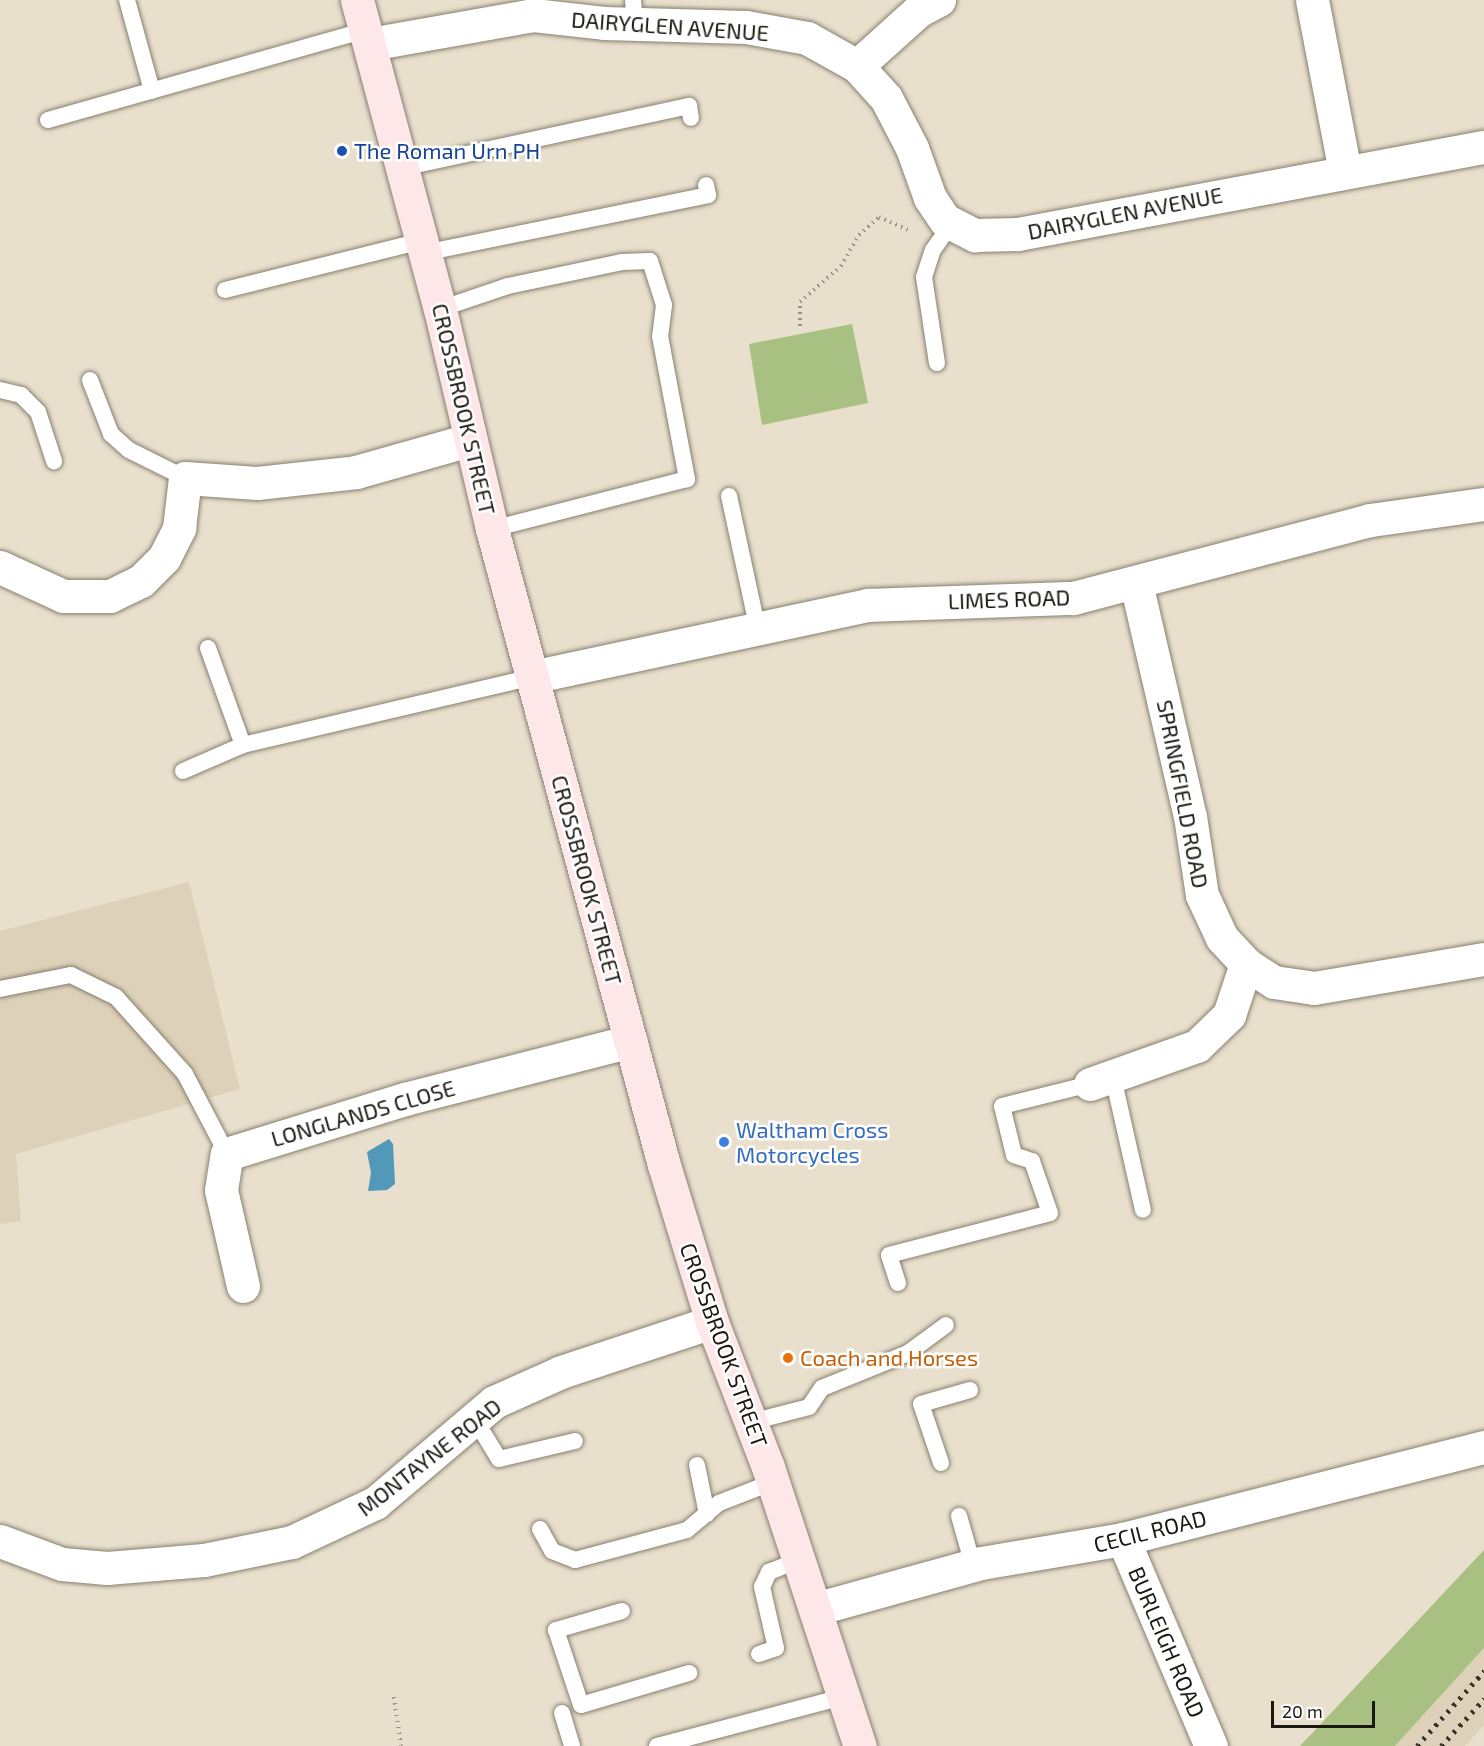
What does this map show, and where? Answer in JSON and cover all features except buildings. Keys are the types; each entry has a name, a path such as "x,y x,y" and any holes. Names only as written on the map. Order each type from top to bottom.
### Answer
{"main road":[{"name":"CROSSBROOK STREET","path":"364,24 440,309 469,440 492,529 631,1041 712,1322 772,1482 842,1698 860,1746"}],"street":[{"path":"857,66 903,22 939,0"},
{"path":"1312,0 1345,172"},
{"name":"DAIRYGLEN AVENUE","path":"364,24 634,11 807,38 857,66 886,98 912,148 930,198 947,230 975,235 1018,234 1484,147"},
{"path":"0,567 78,599 127,590 154,570 171,545 179,528 185,478 257,483 356,472 469,440"},
{"name":"LIMES ROAD","path":"532,677 757,627 897,601 1024,602 1073,598 1136,584 1370,520 1484,504"},
{"name":"SPRINGFIELD ROAD","path":"1136,584 1188,804 1202,895 1222,938 1246,964 1274,982 1314,988 1484,959"},
{"path":"1101,1081 1197,1046 1229,1015 1246,964"},
{"name":"LONGLANDS CLOSE","path":"227,1154 394,1102 631,1041"},
{"path":"227,1154 220,1190 243,1286"},
{"name":"MONTAYNE ROAD","path":"0,1541 62,1564 107,1568 204,1560 292,1542 375,1503 474,1418 534,1383 712,1322"},
{"name":"CECIL ROAD","path":"814,1608 973,1565 1123,1539 1484,1447"},
{"name":"BURLEIGH ROAD","path":"1123,1539 1211,1746"}],"lane":[{"path":"127,0 152,92"},
{"path":"48,120 152,92 364,24"},
{"path":"402,168 689,106 691,118"},
{"path":"225,290 423,247 708,195 706,185"},
{"path":"937,363 924,277 947,230"},
{"path":"440,309 508,286 622,262 650,261 664,305 660,336 687,479 492,529"},
{"path":"90,380 111,435 129,450 185,478"},
{"path":"0,390 21,395 38,412 54,461"},
{"path":"729,496 757,627"},
{"path":"208,648 243,746"},
{"path":"183,771 243,746 532,677"},
{"path":"0,989 71,975 117,997 185,1074 227,1154"},
{"path":"898,1282 889,1255 1050,1213 1032,1161 1014,1155 1002,1106 1101,1081 1143,1210"},
{"path":"751,1422 809,1407 822,1388 908,1353 946,1325"},
{"path":"941,1463 921,1404 970,1390"},
{"path":"474,1418 499,1460 575,1441"},
{"path":"697,1465 707,1514"},
{"path":"540,1529 552,1551 575,1560 687,1530 718,1503 772,1482"},
{"path":"959,1516 973,1565"},
{"path":"759,1654 776,1648 762,1587 769,1572 798,1560"},
{"path":"622,1611 556,1630 580,1705 689,1673"},
{"path":"657,1746 842,1698"},
{"path":"562,1713 572,1746"}],"path":[{"path":"800,326 800,302 841,266 859,235 879,217 905,231 947,230"},
{"path":"394,1697 401,1746"}],"shaded area":[{"path":"189,882 240,1089 16,1154 21,1221 0,1224 0,931"},
{"path":"1484,1648 1484,1725 1465,1746 1395,1746"}],"green space":[{"path":"852,324 868,403 762,425 749,344"},
{"path":"1484,1550 1484,1648 1395,1746 1300,1746"}],"water":[{"path":"389,1139 393,1144 395,1184 387,1190 368,1191 371,1173 367,1152"}],"railway":[{"path":"1417,1746 1484,1671"},
{"path":"1441,1746 1484,1699"}],"place":[{"name":"The Roman Urn PH","path":"342,151"},
{"name":"Waltham Cross Motorcycles","path":"724,1142"},
{"name":"Coach and Horses","path":"788,1358"}]}
